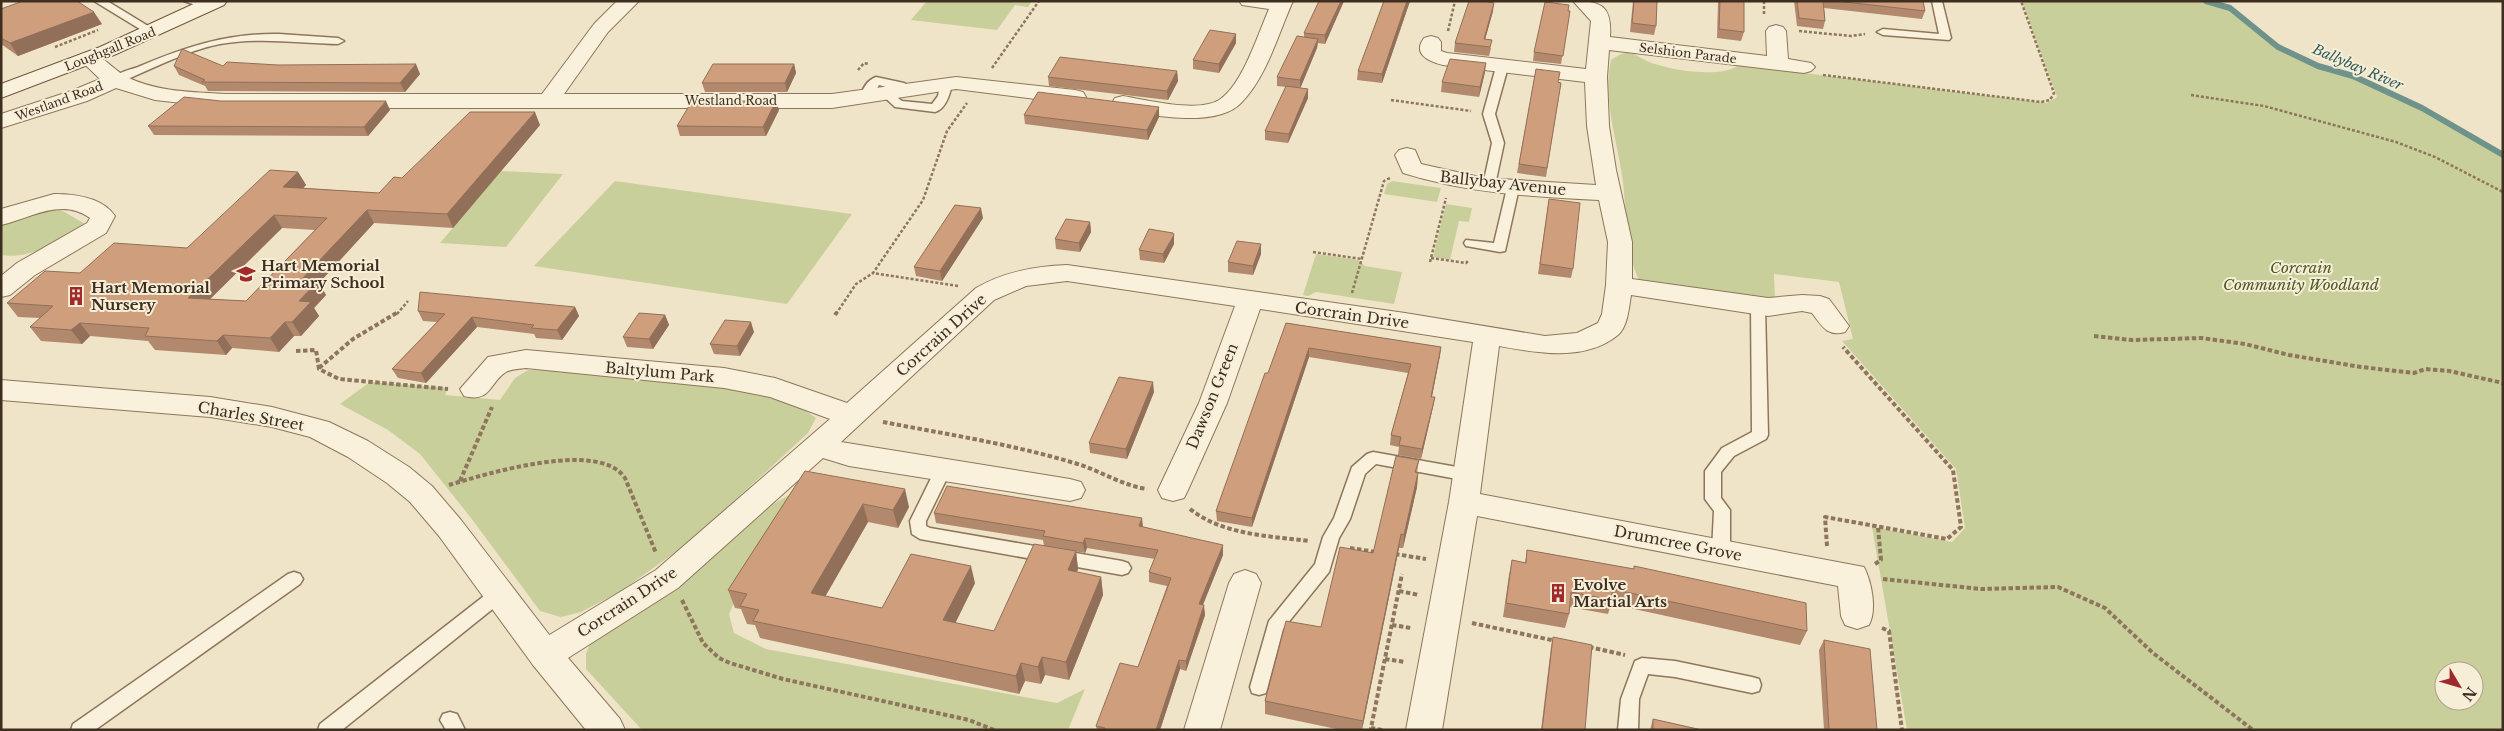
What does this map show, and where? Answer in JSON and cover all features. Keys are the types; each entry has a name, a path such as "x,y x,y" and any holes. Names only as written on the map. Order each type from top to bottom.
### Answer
{"street":[{"path":"548,101 600,28 628,1"},
{"path":"1249,1 1282,3"},
{"name":"Corcrain Drive","path":"545,656 667,579 852,416 985,294 998,286 1021,277 1067,273 1545,345 1582,342 1608,328 1615,314 1619,286 1620,242 1609,193 1598,126 1596,77 1601,21 1594,10 1583,1"},
{"name":"Loughgall Road","path":"1,92 152,32 204,3"},
{"name":"Westland Road","path":"88,58 116,80 173,97 226,101 832,101 876,96 946,84 979,86 1185,111 1225,105 1235,98 1250,75 1282,3"},
{"path":"1776,31 1778,63"},
{"path":"1431,42 1431,54 1443,58 1502,67 1596,77"},
{"name":"Selshion Parade","path":"1598,42 1804,67"},
{"name":"Westland Road","path":"1,121 70,99 116,80"},
{"name":"Ballybay Avenue","path":"1409,162 1441,179 1512,188 1609,193"},
{"path":"1,218 25,208 51,202 74,201 93,207 103,216 96,228 82,238 26,269 1,289"},
{"path":"1,263 26,269"},
{"path":"1619,286 1768,307 1802,303 1820,304 1836,326"},
{"name":"Dawson Green","path":"1173,490 1212,403 1250,301"},
{"path":"1424,730 1466,488 1487,336"},
{"name":"Baltylum Park","path":"485,395 498,364 526,359 724,378 775,388 852,416"},
{"name":"Charles Street","path":"1,390 210,407 272,417 319,429 358,448 398,475 421,494 545,656 608,730"},
{"path":"818,446 849,455 1070,490"},
{"name":"Drumcree Grove","path":"1466,488 1721,551 1841,574"},
{"path":"1841,574 1857,616"},
{"path":"1202,730 1245,583"}],"lane":[{"path":"99,1 152,32"},
{"path":"1883,32 1945,38 1937,1"},
{"path":"116,80 201,46 220,41 244,38 338,41"},
{"path":"1489,185 1498,143 1489,114 1502,67"},
{"path":"876,96 899,104 935,108 944,96 946,84"},
{"path":"1471,243 1500,248 1512,188"},
{"path":"1721,551 1722,510 1713,499 1713,470 1728,452 1760,435 1758,306"},
{"path":"1260,687 1276,626 1323,567 1331,537 1342,519 1358,471 1373,458 1466,488"},
{"path":"943,470 918,521 918,530 926,534 1122,568"},
{"path":"80,730 294,579"},
{"path":"327,730 499,594"},
{"path":"1628,730 1630,699 1642,666 1675,669 1752,685"}],"path":[{"path":"835,316 856,284 873,273 923,200 947,131 1039,1"},
{"path":"1431,42 1447,34 1455,1"},
{"path":"1804,67 1818,75 2041,102 2050,100 2054,93 2021,1"},
{"path":"47,50 129,19"},
{"path":"1776,31 1805,31 1852,36 1883,32"},
{"path":"2191,95 2264,106 2396,142 2435,157 2503,192"},
{"path":"1391,100 1489,114"},
{"path":"1346,314 1384,181 1409,162"},
{"path":"1430,262 1445,201"},
{"path":"1313,252 1362,258"},
{"path":"873,273 971,288 985,294"},
{"path":"319,368 354,339 396,315 408,301"},
{"path":"1836,326 1836,338 1953,470 1961,527 1947,539 1825,518 1841,574"},
{"path":"2094,336 2132,340 2201,338 2246,344 2290,355 2361,368 2414,373 2426,369 2449,371 2503,383"},
{"path":"296,351 316,350 319,368"},
{"path":"319,368 339,379 485,395 460,482"},
{"path":"852,416 1016,447 1089,467 1130,488 1173,490"},
{"path":"421,494 460,482 553,461 585,460 607,463 623,474 667,579 679,594 703,643 719,658 783,679 969,720 994,730"},
{"path":"1841,574 1881,560 1878,527"},
{"path":"1382,730 1372,728 1402,574"},
{"path":"1841,574 1981,589 2058,587 2105,608 2153,653 2253,730"},
{"path":"1857,616 1889,632 1902,730"},
{"path":"1444,618 1566,643"},
{"path":"1585,646 1623,654 1642,666"}],"green space":[{"path":"927,1 1032,1 1028,7 1015,5 997,30 911,20"},
{"name":"Corcrain Community Woodland","path":"2022,1 2206,1 2230,8 2278,47 2318,66 2353,76 2422,108 2503,155 2503,730 1907,730 1872,527 1952,542 1965,528 1956,469 1842,341 1853,339 1839,282 1774,274 1775,299 1639,280 1628,244 1623,182 1608,90 1611,60 1622,54 1629,53 1664,67 1686,71 1721,71 1739,65 2047,103 2057,97"},
{"path":"501,171 563,174 506,247 440,243"},
{"path":"615,181 852,214 787,304 534,266"},
{"path":"1392,181 1441,188 1437,202 1384,194 1387,184"},
{"path":"1446,204 1472,208 1469,222 1459,221 1450,260 1433,257"},
{"path":"54,206 87,225 57,242 35,251 13,256 1,255 1,222"},
{"path":"1316,254 1358,260 1365,266 1402,272 1394,304 1316,292 1308,296 1303,295"},
{"path":"528,370 563,371 757,391 796,404 816,418 808,433 691,541 621,591 581,612 561,617 540,611 471,518 420,454 388,430 340,404 370,382 448,388 445,395 500,400 515,378"},
{"path":"807,485 766,532 729,614 734,633 766,649 1057,703 1085,689 1068,730 642,730 586,669 586,654 592,638 768,507"}],"building":[{"path":"23,1 77,1 94,12 10,43 1,38 1,9"},
{"path":"1319,1 1341,1 1325,35 1304,33"},
{"path":"1384,1 1407,1 1382,74 1358,71"},
{"path":"1469,1 1494,3 1484,39 1492,40 1490,47 1455,43"},
{"path":"1634,1 1657,1 1656,26 1632,23"},
{"path":"1720,1 1744,1 1744,32 1719,29"},
{"path":"1797,1 1823,1 1825,21 1799,18"},
{"path":"1836,1 1923,1 1925,11"},
{"path":"1545,2 1569,5 1568,11 1570,11 1563,56 1534,52"},
{"path":"1210,30 1236,34 1219,64 1193,60"},
{"path":"1297,36 1318,39 1300,80 1277,77"},
{"path":"182,49 223,66 227,62 278,65 416,64 400,83 202,82 205,80 174,66"},
{"path":"1060,57 1177,71 1167,91 1048,77"},
{"path":"1450,59 1486,63 1480,87 1442,82"},
{"path":"713,64 794,64 785,83 702,83"},
{"path":"1536,69 1560,72 1558,82 1561,83 1547,168 1519,164"},
{"path":"1286,86 1308,89 1289,134 1265,131"},
{"path":"1038,92 1159,107 1147,130 1024,115"},
{"path":"184,97 221,101 386,101 364,127 148,126"},
{"path":"692,101 776,101 763,127 677,126"},
{"path":"470,112 535,112 447,214 367,210 301,280 318,281 299,301 311,302 292,322 285,322 270,338 223,335 217,341 145,336 149,328 80,323 71,330 30,327 53,306 7,303 45,271 80,273 114,243 187,248 270,170 298,172 283,187 379,193 394,177 402,178","holes":["274,215 327,218 246,301 188,298"]},
{"path":"1549,199 1580,203 1573,269 1540,264"},
{"path":"955,205 981,208 940,271 914,267"},
{"path":"1066,219 1090,222 1079,243 1055,239"},
{"path":"1149,229 1173,233 1174,235 1163,254 1139,250"},
{"path":"1237,241 1261,244 1253,266 1228,262"},
{"path":"420,292 575,307 557,330 531,328 534,325 472,317 421,373 392,369 445,314 418,311"},
{"path":"639,313 665,315 649,339 623,337"},
{"path":"725,320 751,322 737,346 710,344"},
{"path":"1286,323 1441,347 1431,397 1435,397 1422,449 1399,445 1401,437 1391,435 1411,364 1309,348 1252,518 1216,511 1265,373 1268,373"},
{"path":"1119,377 1153,382 1126,449 1089,443"},
{"path":"1396,456 1419,460 1415,472 1418,473 1404,535 1401,534 1363,721 1265,701 1286,621 1321,627 1340,547 1373,553"},
{"path":"805,471 905,489 893,510 863,504 811,593 882,608 911,554 971,566 943,620 994,631 1034,544 1076,551 1068,570 1101,577 1066,662 1042,657 1038,667 1021,663 1016,676 753,621 759,610 740,606 747,594 728,590"},
{"path":"947,486 1142,518 1139,526 1223,545 1199,604 1204,605 1186,661 1179,660 1156,730 1105,730 1105,728 1096,726 1120,663 1138,667 1171,578 1149,572 1158,550 1085,538 1083,543 1043,536 1045,531 934,513"},
{"path":"1527,550 1634,569 1634,566 1806,603 1807,631 1612,589 1612,600 1571,592 1569,614 1506,603 1512,560 1526,563"},
{"path":"1553,637 1592,645 1585,730 1542,730"},
{"path":"1824,640 1870,649 1877,730 1829,730"},
{"path":"1653,719 1702,730 1653,730"}],"waterway":[{"name":"Ballybay River","path":"2206,1 2230,8 2278,47 2318,66 2353,76 2422,108 2503,155"}],"place":[{"name":"Hart Memorial Primary School","path":"246,274"},
{"name":"Hart Memorial Nursery","path":"76,296"},
{"name":"Evolve Martial Arts","path":"1558,593"}]}
